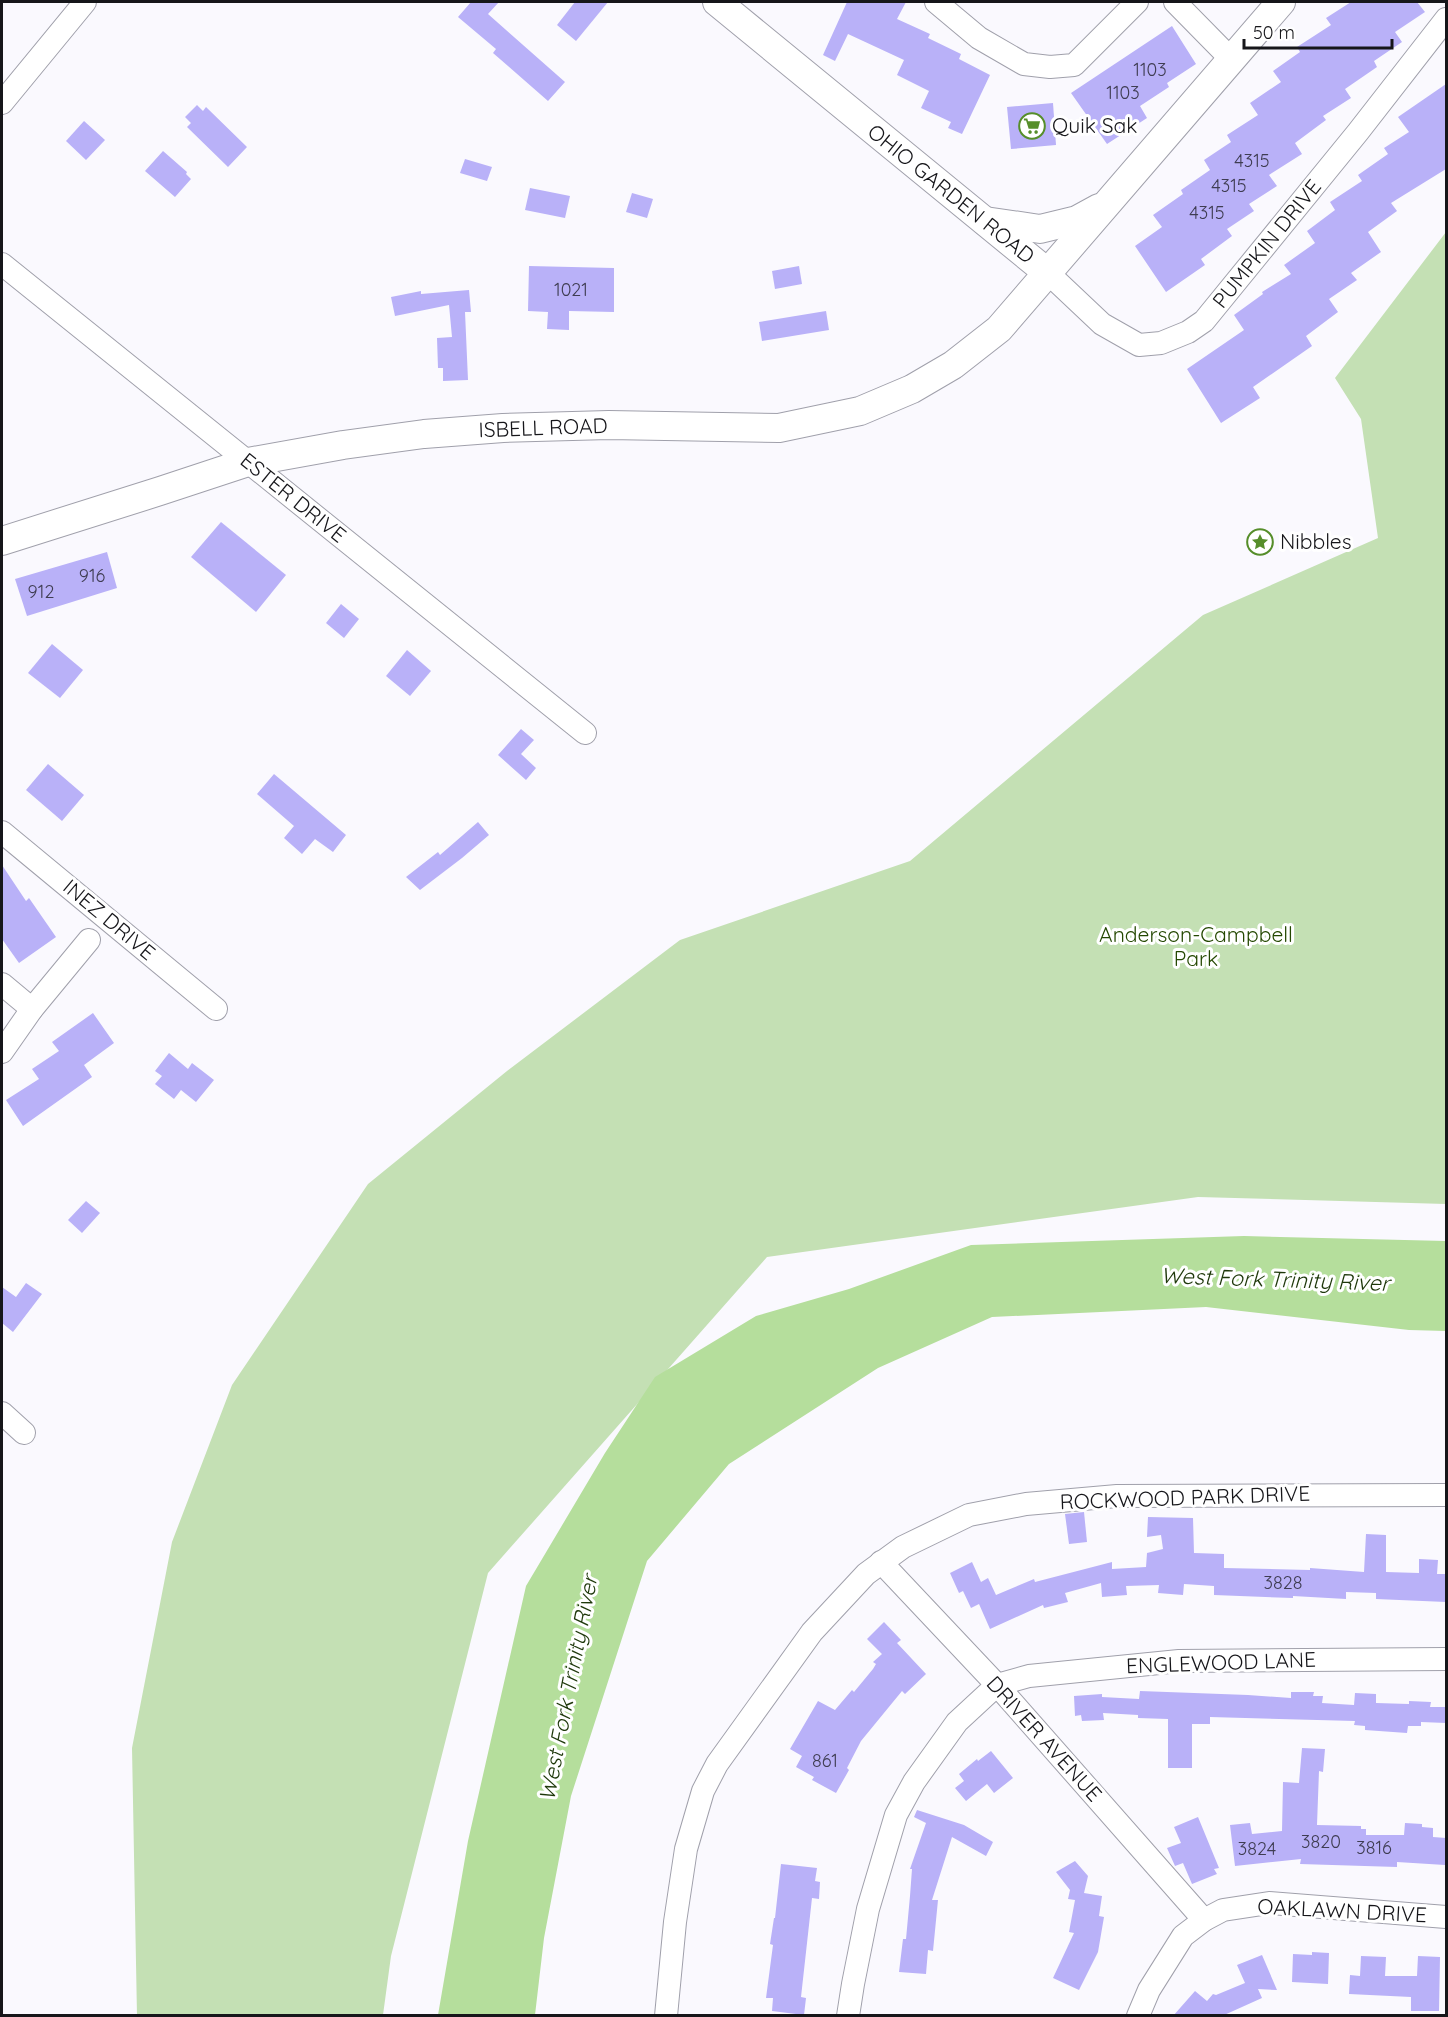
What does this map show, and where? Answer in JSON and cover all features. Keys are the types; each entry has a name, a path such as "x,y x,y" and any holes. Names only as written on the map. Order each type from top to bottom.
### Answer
{"street":[{"path":"2,103 85,2"},
{"name":"OHIO GARDEN ROAD","path":"717,2 1048,273 1281,2"},
{"path":"936,2 980,38 1006,54 1024,64 1050,67 1074,65 1137,2"},
{"path":"1175,2 1231,59"},
{"name":"PUMPKIN DRIVE","path":"1048,273 1102,324 1139,345 1161,343 1188,332 1204,321 1358,132 1446,19"},
{"path":"984,221 1040,229 1077,220 1107,204"},
{"name":"ESTER DRIVE","path":"2,264 585,733"},
{"name":"ISBELL ROAD","path":"2,541 248,462 343,445 424,434 503,428 609,425 778,428 860,411 912,389 953,365 999,329 1048,273"},
{"name":"INEZ DRIVE","path":"2,832 216,1009"},
{"path":"2,1052 32,1010 89,940"},
{"path":"2,984 32,1010"},
{"path":"2,1413 24,1432"},
{"name":"ROCKWOOD PARK DRIVE","path":"666,2016 675,1922 686,1849 703,1791 717,1764 812,1632 866,1574 903,1547 969,1515 1026,1504 1118,1496 1446,1494"},
{"name":"DRIVER AVENUE","path":"881,1562 997,1685 1204,1920"},
{"name":"ENGLEWOOD LANE","path":"997,1685 1029,1676 1179,1660 1446,1659"},
{"path":"848,2016 868,1909 896,1815 914,1782 957,1722 997,1685"},
{"name":"OAKLAWN DRIVE","path":"1138,2016 1149,1990 1184,1936 1204,1920 1222,1910 1269,1904 1446,1917"}],"green space":[{"name":"Anderson-Campbell Park","path":"1446,232 1446,1204 1198,1197 767,1257 488,1573 391,1956 383,2015 137,2016 132,1748 172,1542 232,1385 368,1184 507,1071 680,940 910,861 1203,615 1378,538 1361,419 1335,378"}],"water":[{"name":"West Fork Trinity River","path":"1244,1236 1446,1241 1446,1331 1409,1330 1206,1307 992,1317 878,1368 729,1464 647,1561 571,1796 544,1938 535,2015 438,2015 468,1841 526,1586 605,1453 655,1377 756,1316 849,1289 971,1245"}],"building":[{"path":"471,2 499,2 488,14 565,82 548,101 493,53 496,49 458,17"},
{"path":"575,2 608,2 576,41 557,25"},
{"path":"847,2 906,2 897,19 930,34 928,38 961,54 959,59 990,75 962,134 948,128 951,122 921,108 929,91 897,75 904,60 848,34 835,61 823,55"},
{"path":"1351,2 1417,2 1425,12 1395,32 1402,42 1374,61 1377,67 1345,89 1351,98 1323,116 1326,120 1295,143 1302,154 1269,175 1277,186 1249,204 1254,211 1227,229 1232,236 1201,259 1205,265 1166,292 1135,246 1162,227 1153,215 1183,194 1181,190 1210,170 1204,160 1231,142 1227,135 1258,115 1250,103 1281,82 1273,71 1300,52 1297,47 1331,25 1326,18"},
{"path":"1172,26 1196,64 1167,83 1169,87 1140,106 1147,118 1107,144 1071,93"},
{"path":"1446,84 1446,169 1391,203 1397,211 1368,232 1381,252 1351,273 1357,280 1329,299 1338,312 1306,336 1312,346 1253,387 1260,398 1221,423 1187,369 1244,330 1234,315 1263,294 1262,292 1291,274 1284,265 1315,243 1307,231 1335,210 1330,202 1362,181 1358,175 1388,154 1384,148 1409,132 1398,117"},
{"name":"Quik Sak","path":"1053,103 1056,145 1011,149 1007,107"},
{"path":"197,105 203,111 206,107 247,147 228,167 187,127 191,123 185,117"},
{"path":"84,121 105,140 86,160 66,141"},
{"path":"163,151 187,172 186,174 191,179 175,197 145,171"},
{"path":"465,159 492,167 487,181 460,173"},
{"path":"530,188 570,196 565,218 525,210"},
{"path":"632,193 653,199 647,218 626,212"},
{"path":"529,266 614,268 614,312 569,311 569,330 547,329 548,312 528,311"},
{"path":"799,266 802,284 775,289 772,271"},
{"path":"469,290 471,312 465,312 468,380 443,381 443,368 438,368 437,338 452,337 449,305 395,316 391,297 421,291 421,294"},
{"path":"826,311 829,330 762,341 759,322"},
{"path":"221,522 286,575 256,612 191,557"},
{"path":"107,552 117,588 27,616 15,579"},
{"path":"341,604 359,619 344,638 326,623"},
{"path":"52,644 83,670 60,698 28,673"},
{"path":"407,650 431,671 410,696 386,676"},
{"path":"521,729 534,740 521,754 536,768 526,780 498,755"},
{"path":"48,764 84,795 62,821 26,790"},
{"path":"274,774 346,835 333,852 315,839 302,854 284,838 294,826 257,794"},
{"path":"478,822 489,835 462,858 420,890 406,877 438,852 440,855"},
{"path":"2,865 26,901 29,898 56,937 19,963 2,939"},
{"path":"93,1013 114,1043 84,1065 92,1077 23,1126 6,1100 39,1079 32,1069 59,1051 52,1042"},
{"path":"169,1053 188,1069 192,1063 214,1080 196,1102 181,1090 174,1099 155,1084 162,1076 155,1071"},
{"path":"86,1201 100,1213 82,1233 68,1220"},
{"path":"26,1283 42,1294 13,1332 2,1323 2,1287 16,1297"},
{"path":"1084,1512 1087,1542 1069,1544 1065,1514"},
{"path":"1148,1517 1193,1518 1194,1553 1224,1554 1224,1568 1310,1570 1310,1568 1364,1572 1366,1534 1386,1535 1386,1572 1419,1573 1419,1559 1438,1560 1437,1574 1446,1574 1446,1602 1376,1599 1376,1593 1346,1592 1346,1599 1214,1595 1214,1586 1184,1584 1183,1595 1158,1593 1159,1585 1126,1586 1127,1595 1102,1597 1101,1583 1065,1593 1068,1602 1044,1608 1043,1605 990,1629 979,1604 971,1608 963,1591 959,1593 950,1573 972,1562 981,1582 988,1578 996,1595 1034,1579 1035,1582 1112,1562 1112,1569 1146,1567 1147,1553 1163,1549 1161,1535 1147,1537"},
{"path":"884,1622 901,1640 897,1643 926,1674 905,1694 902,1691 861,1741 836,1793 812,1780 814,1777 796,1767 802,1756 790,1749 818,1701 835,1710 873,1669 876,1664 873,1662 882,1654 867,1639"},
{"path":"1140,1691 1291,1698 1291,1692 1314,1692 1313,1696 1323,1696 1322,1703 1354,1705 1355,1693 1376,1694 1376,1703 1431,1702 1430,1707 1446,1707 1446,1723 1421,1722 1421,1726 1408,1726 1407,1733 1365,1730 1365,1726 1354,1725 1355,1721 1210,1717 1210,1724 1192,1724 1192,1768 1168,1768 1168,1719 1103,1713 1104,1720 1082,1721 1081,1715 1075,1716 1074,1696 1102,1694 1102,1697 1139,1699"},
{"path":"1302,1748 1325,1749 1323,1772 1319,1771 1317,1825 1361,1826 1361,1829 1366,1829 1366,1835 1404,1835 1405,1823 1422,1824 1422,1827 1433,1828 1433,1837 1446,1838 1445,1865 1397,1862 1397,1867 1300,1864 1301,1859 1235,1866 1230,1825 1250,1823 1252,1834 1282,1831 1283,1782 1299,1783"},
{"path":"991,1751 1013,1778 994,1793 987,1784 966,1801 955,1788 964,1781 959,1774"},
{"path":"917,1810 964,1825 993,1842 986,1856 952,1837 932,1900 938,1900 933,1951 928,1950 926,1974 899,1972 903,1939 906,1939 912,1869 910,1869 926,1823 914,1817"},
{"path":"1198,1817 1219,1868 1214,1869 1217,1874 1192,1884 1183,1863 1175,1866 1167,1848 1181,1843 1174,1827"},
{"path":"1075,1861 1088,1876 1084,1893 1102,1896 1099,1916 1104,1917 1098,1952 1079,1990 1053,1978 1074,1933 1069,1932 1075,1900 1068,1899 1070,1890 1056,1872"},
{"path":"781,1864 817,1868 815,1881 820,1882 819,1899 812,1898 801,1997 806,1998 804,2015 772,2011 773,1998 766,1998 773,1945 770,1944"},
{"path":"1312,1952 1329,1953 1328,1984 1292,1982 1293,1954 1312,1955"},
{"path":"1262,1955 1277,1990 1258,1989 1262,1998 1222,2016 1173,2016 1195,1991 1207,2001 1213,1994 1216,1995 1245,1983 1237,1965"},
{"path":"1361,1956 1386,1957 1385,1976 1417,1976 1418,1956 1440,1957 1439,2011 1411,2011 1411,1997 1349,1994 1350,1975 1360,1976"}],"place":[{"name":"Quik Sak","path":"1032,126"},
{"name":"Nibbles","path":"1260,542"}]}
